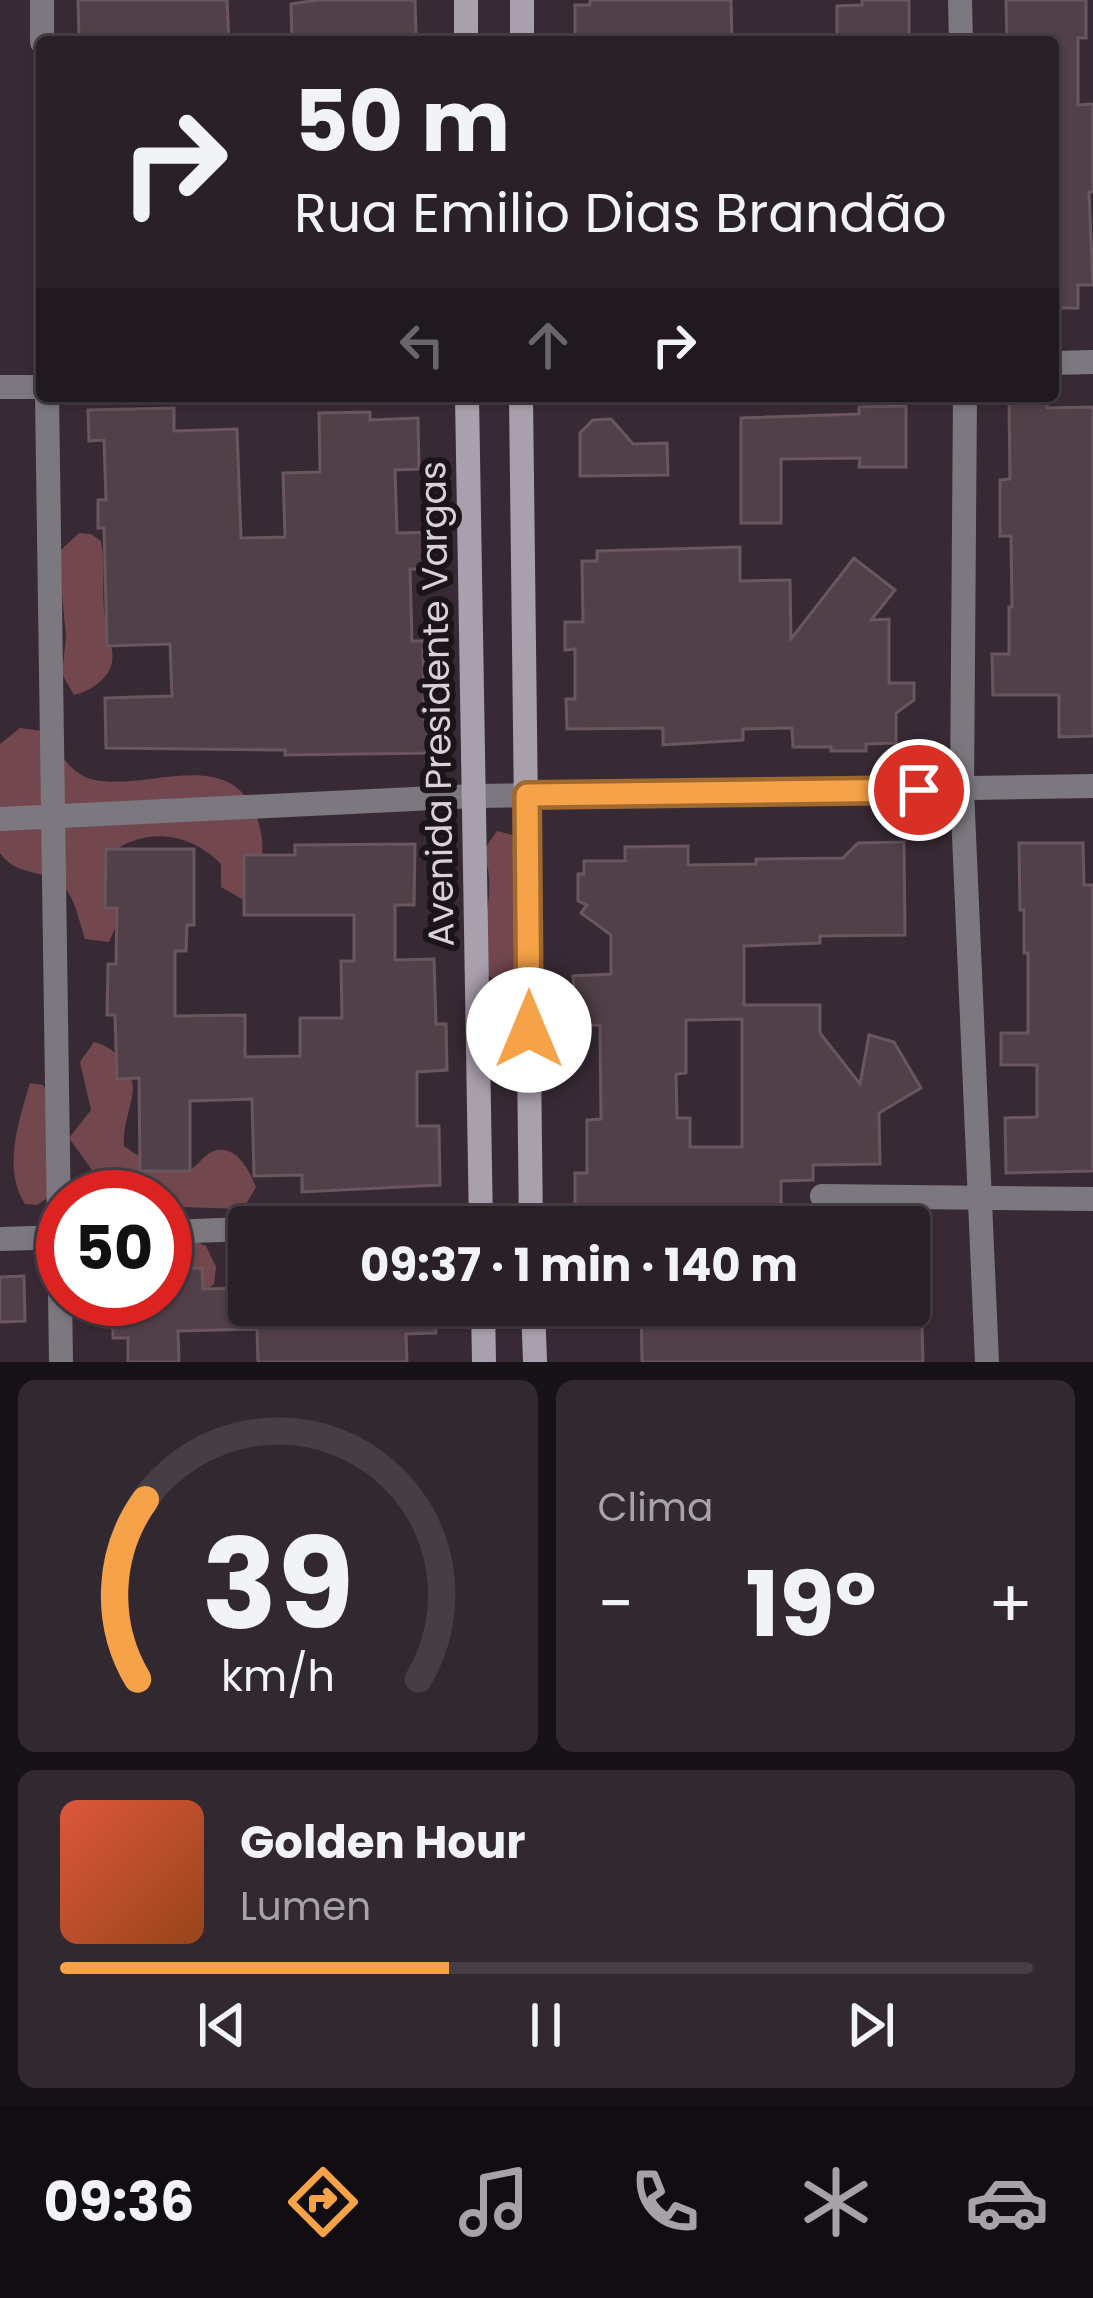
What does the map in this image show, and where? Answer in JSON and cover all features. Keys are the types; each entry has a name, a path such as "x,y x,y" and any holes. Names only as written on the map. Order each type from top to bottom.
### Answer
{"main road":[{"path":"466,0 466,36"},
{"path":"522,0 522,36"},
{"name":"Avenida Presidente Vargas","path":"466,402 481,1206"},
{"path":"521,402 531,1206"},
{"path":"483,1326 484,1362"},
{"path":"534,1326 535,1362"}],"street":[{"path":"42,0 42,36"},
{"path":"960,0 961,36"},
{"path":"1059,363 1093,362"},
{"path":"0,387 36,387"},
{"path":"47,402 60,1170"},
{"path":"965,402 962,790 987,1362"},
{"path":"0,819 475,796 1093,786"},
{"path":"822,1196 1093,1199"},
{"path":"192,1231 228,1230"},
{"path":"0,1239 36,1238"},
{"path":"61,1326 61,1362"}],"shaded area":[{"path":"79,533 101,541 112,654 109,671 101,681 74,695 62,674 66,637 59,563 61,550"},
{"path":"20,728 43,731 72,767 95,780 188,775 230,783 246,797 262,842 258,871 242,899 221,887 221,864 197,846 170,837 143,838 115,850 119,919 109,942 85,939 73,901 60,883 16,867 0,853 0,744"},
{"path":"497,831 521,837 517,1019 506,1025 498,988 485,969 483,950 489,880 483,851"},
{"path":"94,1042 115,1053 132,1078 124,1146 144,1160 190,1170 92,1170 69,1138 91,1110 80,1062"},
{"path":"30,1083 43,1085 60,1117 53,1170 36,1170 36,1205 25,1204 18,1190 14,1160"},
{"path":"210,1152 235,1155 256,1187 245,1206 192,1207 190,1170"},
{"path":"192,1240 206,1246 216,1267 214,1284 205,1291 192,1280"}],"building":[{"path":"78,0 227,0 229,36 79,36"},
{"path":"415,0 416,35 292,36 291,4"},
{"path":"590,0 731,0 732,36 575,36 575,5 590,5"},
{"path":"862,0 909,0 909,36 837,36 837,6 862,5"},
{"path":"1006,0 1086,0 1086,38 1078,38 1078,105 1093,104 1093,192 1089,192 1093,285 1078,285 1078,308 1059,308 1059,36 1007,36"},
{"path":"1009,402 1047,402 1047,408 1093,407 1093,736 1059,737 1059,695 993,695 992,654 1009,654 1011,536 1000,536 1000,480 1010,479"},
{"path":"906,406 906,467 859,467 860,458 781,459 781,523 741,523 741,418 859,414 859,407"},
{"path":"174,408 174,431 237,429 241,538 285,537 283,473 320,472 319,413 370,412 370,420 418,418 419,469 395,470 397,533 434,532 435,569 410,569 412,641 423,641 424,719 435,719 436,753 285,755 285,750 106,748 105,698 172,696 170,644 107,646 104,528 98,528 98,500 106,500 104,440 89,441 88,410"},
{"path":"611,419 633,444 667,443 668,475 580,476 580,433 593,420"},
{"path":"740,547 740,581 790,580 791,639 854,558 895,590 871,620 889,619 889,683 914,683 914,700 896,713 896,743 866,744 866,751 793,747 792,728 743,729 743,740 663,745 663,728 567,729 566,699 575,699 575,649 565,650 565,622 583,622 582,561 597,561 597,551"},
{"path":"904,842 905,935 820,936 820,943 744,946 744,1005 820,1005 820,1033 860,1084 869,1035 894,1042 921,1088 879,1113 880,1164 813,1165 813,1180 781,1181 781,1206 575,1205 575,1173 587,1173 587,1120 601,1119 600,1025 564,1027 563,991 574,991 573,976 611,974 611,935 581,913 587,905 578,901 578,874 584,874 584,861 625,861 625,847 688,846 688,865 843,858 858,843","holes":["742,1019 742,1147 690,1147 690,1118 677,1118 676,1074 686,1073 686,1020"]},
{"path":"1019,843 1083,843 1084,885 1093,885 1093,1171 1006,1173 1005,1118 1037,1117 1037,1065 1001,1065 1001,1033 1028,1033 1028,953 1024,953 1024,910 1020,910"},
{"path":"415,844 414,905 395,905 395,960 434,959 436,1024 446,1024 447,1070 417,1072 417,1126 439,1126 440,1185 302,1192 302,1175 254,1176 252,1099 190,1101 190,1170 140,1170 139,1078 117,1079 115,1015 107,1015 108,964 116,964 117,908 105,908 106,849 194,849 194,925 187,925 186,951 175,951 175,1016 245,1015 245,1057 300,1056 300,1018 342,1018 341,961 354,961 354,915 244,915 244,855 295,855 295,845"},
{"path":"192,1268 202,1268 203,1289 228,1288 228,1326 436,1326 436,1333 406,1334 407,1362 258,1362 257,1329 178,1331 179,1362 128,1362 128,1338 113,1338 113,1326 192,1326"},
{"path":"24,1276 25,1321 0,1322 0,1277"},
{"path":"641,1326 922,1326 923,1362 642,1362"}],"route":[{"path":"529,1030 527,795 919,790"}]}
